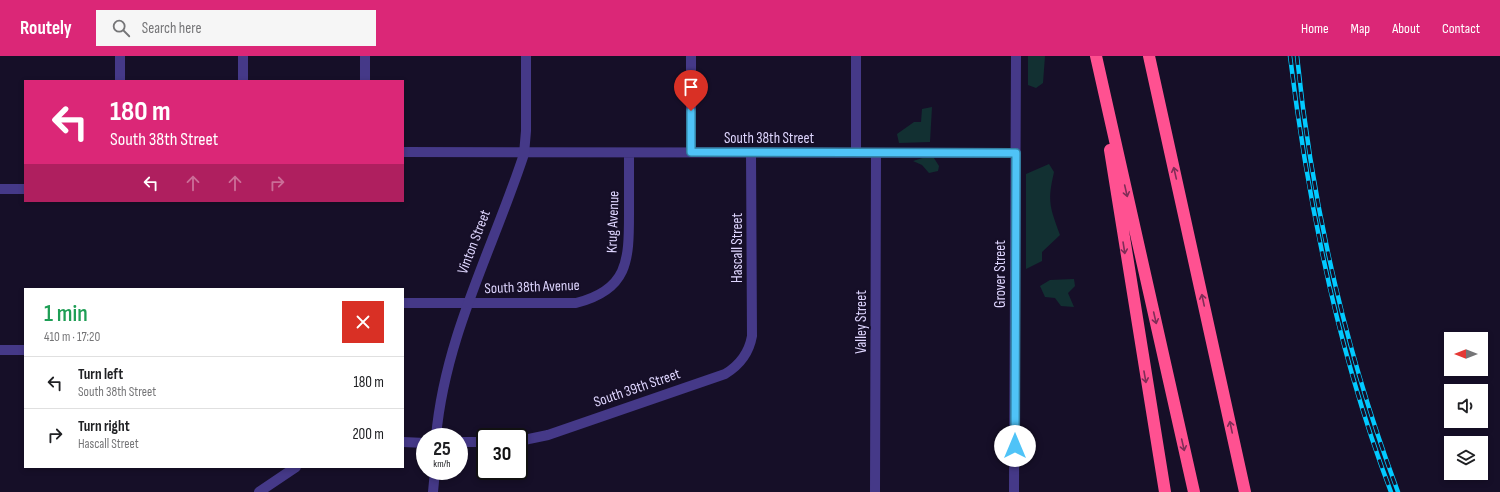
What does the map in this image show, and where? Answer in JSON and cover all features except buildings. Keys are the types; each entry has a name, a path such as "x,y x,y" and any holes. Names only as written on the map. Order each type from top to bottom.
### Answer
{"highway":[{"path":"1149,56 1245,492"},
{"path":"1096,57 1119,216 1165,492"},
{"path":"1096,57 1194,492"},
{"path":"1235,444 1251,492"}],"street":[{"path":"120,56 120,80"},
{"path":"243,56 243,80"},
{"path":"365,56 365,80"},
{"name":"Vinton Street","path":"437,428 446,370 467,304 524,154 526,131 526,56"},
{"path":"691,56 691,152"},
{"path":"856,56 856,152"},
{"name":"Grover Street","path":"1014,492 1016,56"},
{"name":"South 38th Street","path":"404,152 524,154 691,152 1016,153"},
{"name":"Krug Avenue","path":"610,288 622,273 628,253 629,153"},
{"name":"Hascall Street","path":"750,343 751,153"},
{"name":"Valley Street","path":"875,492 876,153"},
{"path":"0,189 24,189"},
{"name":"South 38th Avenue","path":"404,303 576,303 590,299 610,288"},
{"name":"South 39th Street","path":"528,439 548,435 725,374 737,366 745,355 750,343"},
{"path":"0,350 24,350"},
{"path":"404,442 416,443"},
{"path":"259,492 295,468"},
{"path":"433,492 434,480"}],"green space":[{"path":"1028,56 1045,56 1043,83 1036,88 1028,85"},
{"path":"932,107 930,142 899,143 897,134 914,122 921,122 922,109"},
{"path":"932,155 939,166 938,171 929,173 922,165 913,161"},
{"path":"1049,164 1054,172 1050,198 1051,205 1060,235 1042,252 1042,261 1026,269 1026,174"},
{"path":"1074,279 1075,286 1068,293 1074,307 1061,306 1055,298 1045,297 1040,286 1050,280"}],"railway":[{"path":"1290,56 1306,167 1327,277 1355,386 1391,492"},
{"path":"1297,56 1312,167 1334,277 1362,386 1398,492"}],"route":[{"path":"691,111 691,152 1016,153 1015,446"}]}
